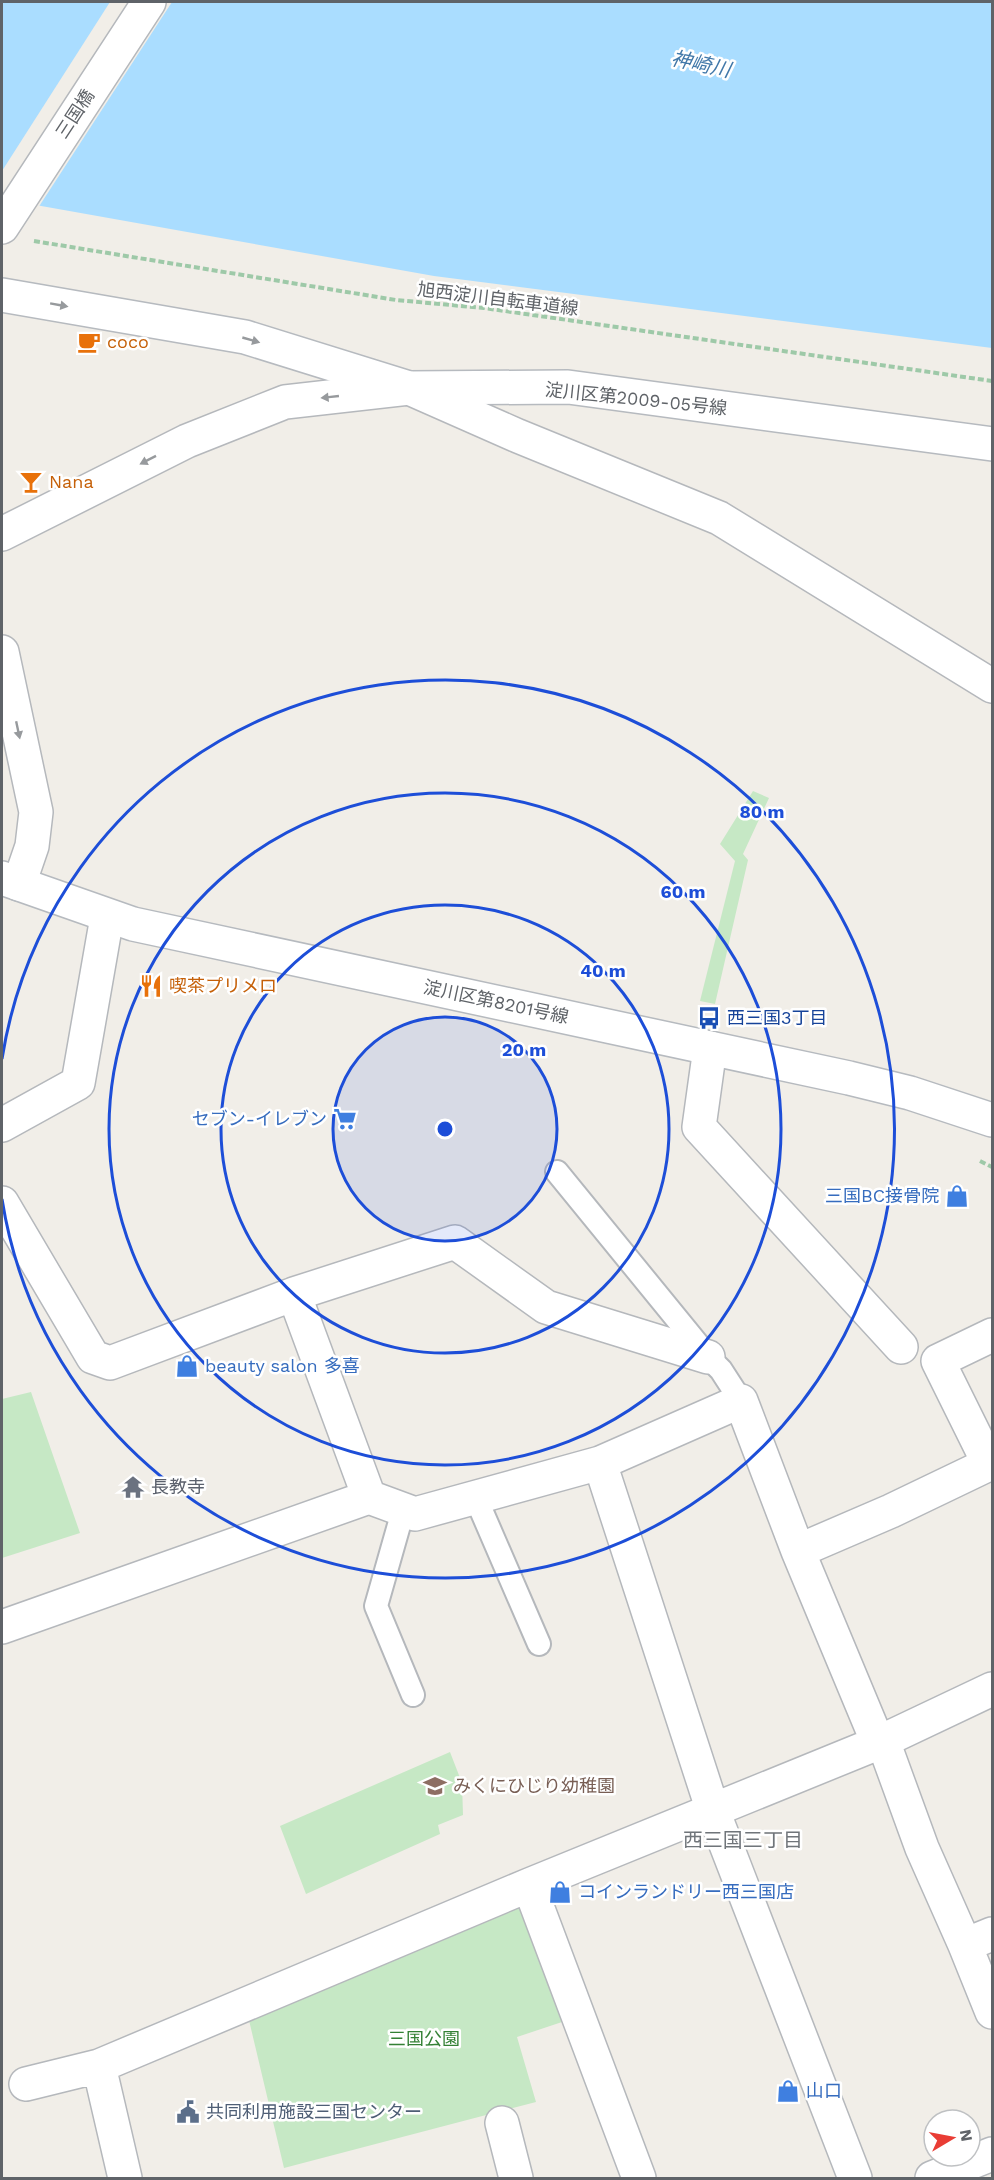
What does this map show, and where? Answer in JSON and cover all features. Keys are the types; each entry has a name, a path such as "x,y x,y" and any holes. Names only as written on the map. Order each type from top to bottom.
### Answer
{"street":[{"name":"三国橋","path":"12,233 149,2"},
{"name":"淀川区第2009-05号線","path":"2,295 245,338 410,388 568,387 993,444"},
{"path":"2,534 187,441 285,402 410,388 518,436 719,518 993,686"},
{"path":"2,652 36,812 32,846 7,883"},
{"name":"淀川区第8201号線","path":"7,883 133,924 849,1078 910,1093 993,1120"},
{"path":"2,1125 78,1083 107,916"},
{"path":"710,1048 699,1127 901,1347"},
{"path":"2,1203 93,1358 110,1363 294,1294 454,1242 546,1307 708,1357"},
{"path":"294,1294 369,1497"},
{"path":"798,1551 991,1467 938,1361 993,1335"},
{"path":"2,1627 369,1497 415,1514 600,1463 741,1401 798,1551 880,1742 922,1848 979,1940 993,2012"},
{"path":"600,1463 713,1810 855,2178"},
{"path":"26,2084 99,2066 529,1885 880,1742 993,1689"},
{"path":"529,1885 639,2178"},
{"path":"99,2066 125,2178"},
{"path":"502,2123 516,2178"},
{"path":"932,2178 993,2154"}],"lane":[{"path":"557,1172 708,1357 722,1370 741,1401"},
{"path":"475,1496 539,1644"},
{"path":"403,1511 376,1606 412,1695"}],"path":[{"name":"旭西淀川自転車道線","path":"12,233 396,300 484,308 993,381"},
{"path":"980,1161 993,1167"}],"green space":[{"path":"753,791 769,798 743,854 748,860 715,1004 700,1001 735,861 720,844"},
{"path":"31,1392 80,1533 2,1558 2,1399"},
{"path":"450,1752 462,1783 463,1815 438,1825 440,1834 306,1894 280,1826"},
{"name":"三国公園","path":"526,1899 571,2019 517,2037 536,2102 284,2168 248,2016"}],"water":[{"name":"神崎川","path":"2,2 992,2 992,348 434,276 2,199"}],"pier":[{"path":"110,2 172,2 38,208 2,202 2,171"}],"place":[{"name":"coco","path":"89,342"},
{"name":"Nana","path":"31,482"},
{"name":"喫茶プリメロ","path":"151,986"},
{"name":"西三国3丁目","path":"709,1018"},
{"name":"セブン-イレブン","path":"345,1119"},
{"name":"三国BC接骨院","path":"957,1196"},
{"name":"beauty salon 多喜","path":"187,1366"},
{"name":"長教寺","path":"133,1487"},
{"name":"みくにひじり幼稚園","path":"435,1786"},
{"name":"コインランドリー西三国店","path":"560,1892"},
{"name":"山口","path":"788,2091"},
{"name":"共同利用施設三国センター","path":"188,2112"}],"district":[{"name":"西三国三丁目","path":"743,1840"}]}
